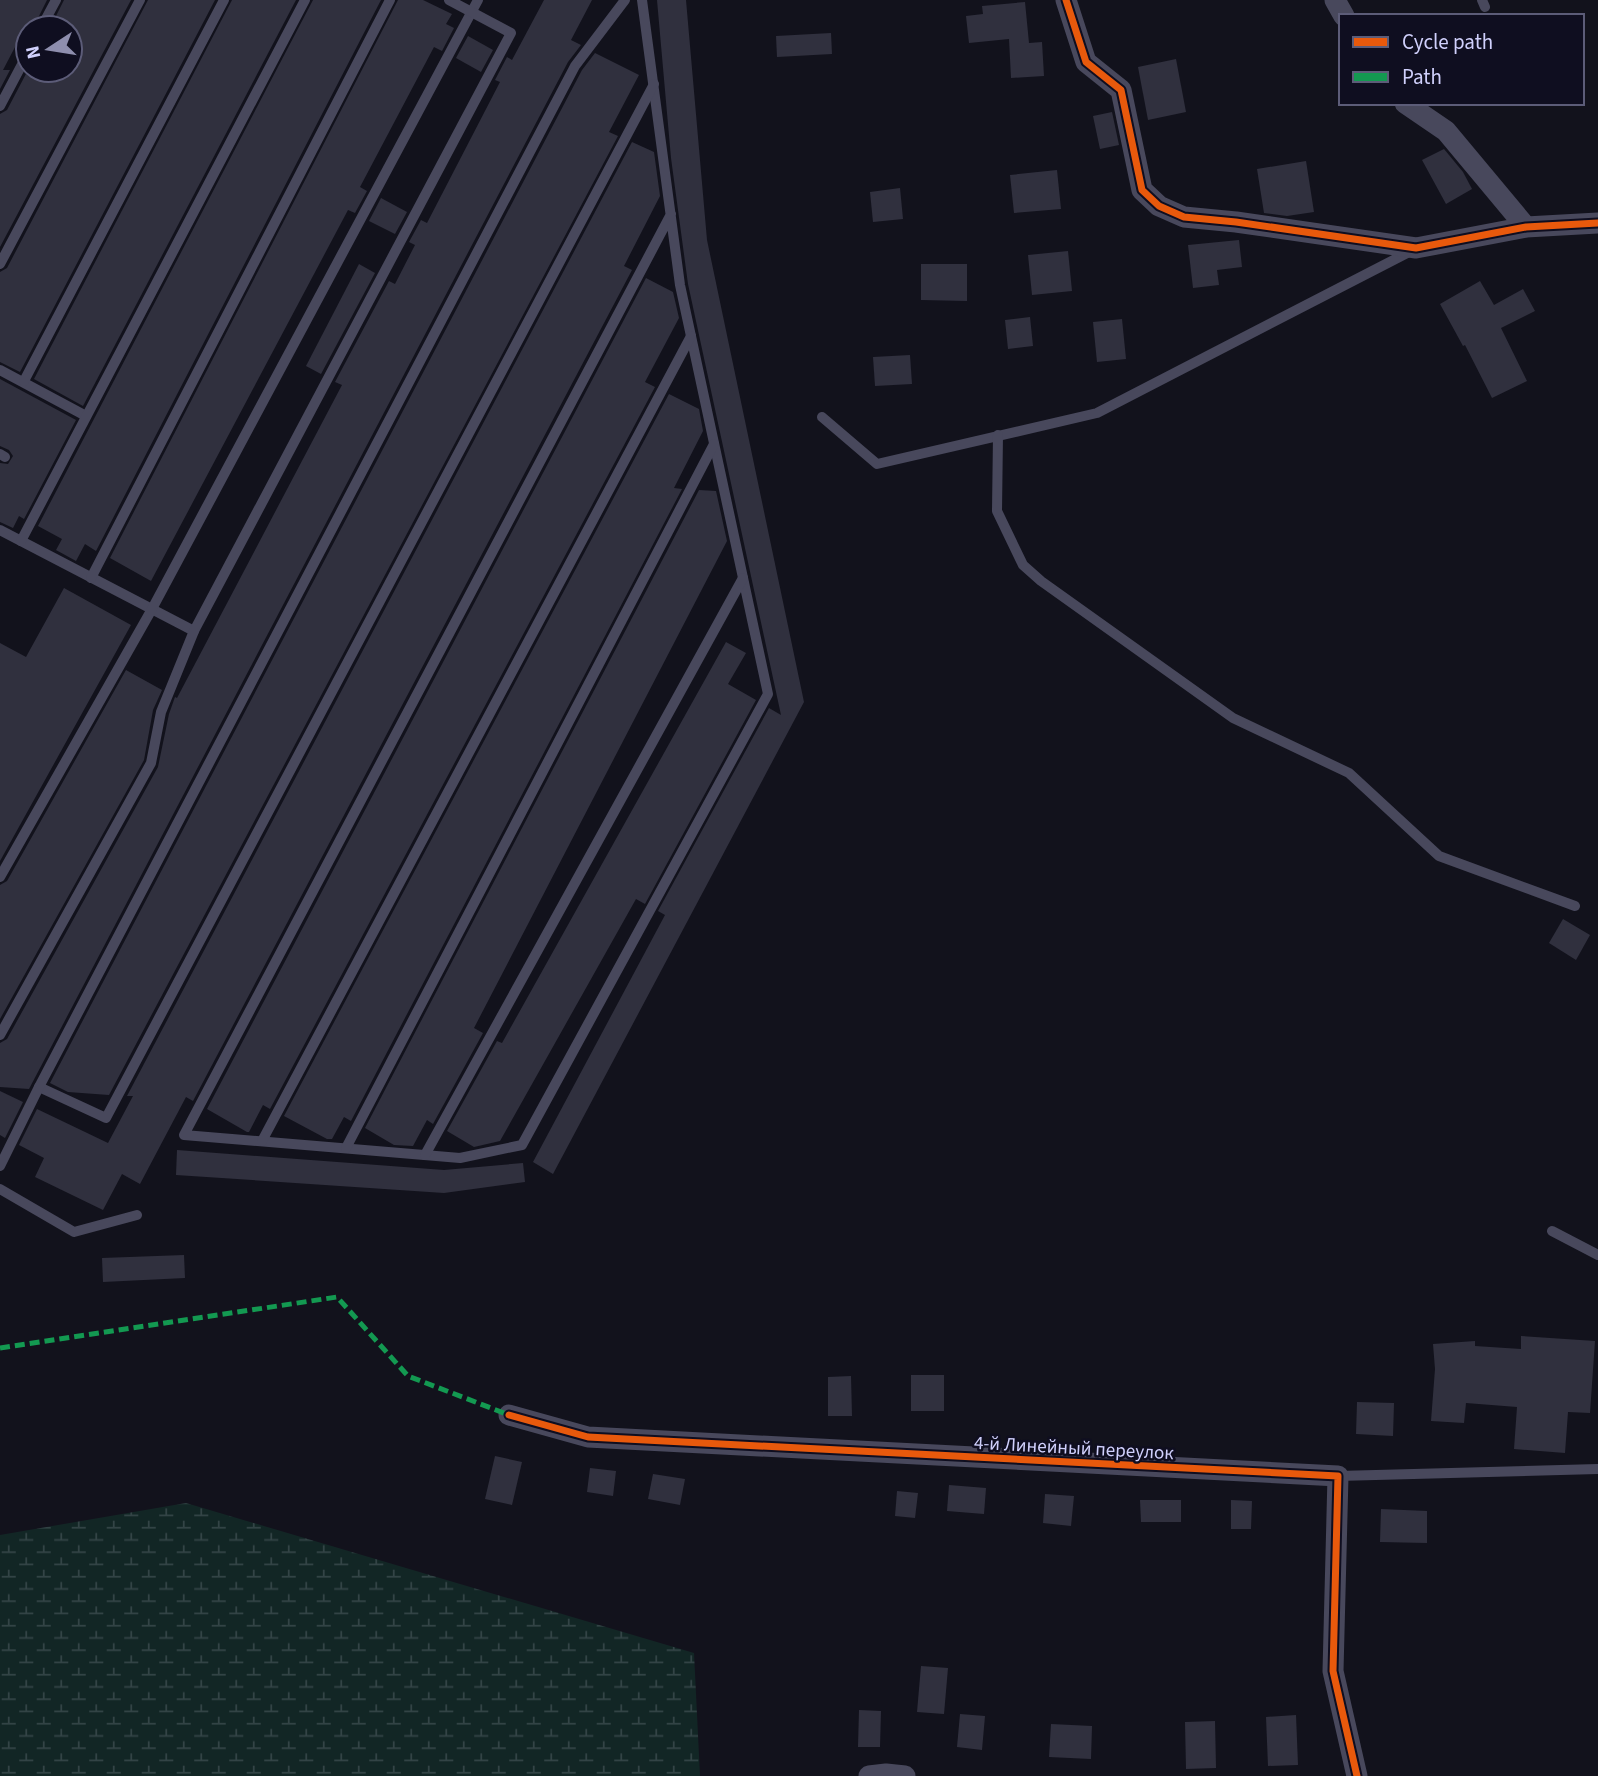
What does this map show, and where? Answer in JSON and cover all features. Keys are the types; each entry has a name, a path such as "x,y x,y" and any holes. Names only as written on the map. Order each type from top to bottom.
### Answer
{"street":[{"path":"1066,0 1086,62 1121,90 1142,191 1159,206 1184,217 1416,248 1526,227 1598,223"},
{"path":"1408,105 1446,131 1526,227"},
{"name":"4-й Линейный переулок","path":"509,1415 588,1437 1338,1476"},
{"path":"1338,1476 1332,1671 1357,1776"},
{"path":"869,1776 905,1776"}],"lane":[{"path":"0,264 140,0"},
{"path":"24,382 224,0"},
{"path":"21,541 305,0"},
{"path":"92,578 390,0"},
{"path":"0,1035 151,763 161,712 194,631 510,33 449,0"},
{"path":"0,877 152,609 478,0"},
{"path":"0,1166 575,66 625,0"},
{"path":"642,0 671,214 680,285 768,694 522,1145 460,1158 184,1135 671,214"},
{"path":"0,106 14,79"},
{"path":"39,1087 106,1118 653,84"},
{"path":"822,417 877,464 1097,413 1416,248"},
{"path":"262,1141 691,335"},
{"path":"0,370 86,416"},
{"path":"998,435 997,511 1023,565 1041,580 1233,718 1349,774 1439,856 1575,906"},
{"path":"346,1148 714,444"},
{"path":"0,530 194,631"},
{"path":"425,1155 743,578"},
{"path":"0,1189 74,1232 137,1215"},
{"path":"1552,1231 1598,1255"},
{"path":"1338,1476 1598,1469"}],"green space":[{"path":"186,1503 694,1653 700,1776 0,1776 0,1535"}],"building":[{"path":"0,0 47,0 40,14 14,14 14,49 3,70 10,70 0,89"},
{"path":"64,0 131,0 0,247 0,114 7,110 21,84 84,84 84,14 57,14"},
{"path":"148,0 215,0 20,372 0,362 0,272 7,268"},
{"path":"232,0 296,0 83,406 34,379"},
{"path":"313,0 381,0 96,551 85,544 76,561 56,550 62,539 38,526"},
{"path":"398,0 423,0 452,14 446,24 454,28 442,51 434,47 360,187 367,191 355,213 348,210 151,581 110,558"},
{"path":"544,0 592,0 571,40 581,45 568,62 29,1089 0,1087 0,1043 7,1039 158,767 175,697 177,698 342,385 335,382 389,281 395,284 415,245 409,242 421,220 427,223 500,82 495,80 507,57 512,60"},
{"path":"657,0 686,0 707,240 804,702 553,1174 533,1162 665,915 658,911 769,708 781,715 688,284 671,158"},
{"path":"1025,2 1029,43 1042,42 1044,76 1011,78 1009,39 969,43 966,16 983,14 982,6"},
{"path":"831,33 832,54 777,57 776,36"},
{"path":"468,36 493,50 481,72 456,58"},
{"path":"595,53 639,75 609,132 618,136 109,1095 68,1092 50,1083 582,70"},
{"path":"1176,59 1186,112 1148,120 1138,67"},
{"path":"1112,112 1119,145 1100,149 1093,116"},
{"path":"632,142 654,152 660,196 624,266 632,270 193,1101 186,1097 140,1184 122,1174 103,1210 35,1177 44,1158 19,1145 37,1109 108,1143 133,1096 127,1096"},
{"path":"1444,149 1463,172 1472,189 1446,204 1422,160"},
{"path":"1306,161 1314,212 1287,216 1264,213 1257,169"},
{"path":"1057,170 1061,209 1014,213 1010,175"},
{"path":"900,188 903,219 873,222 870,192"},
{"path":"381,198 407,212 395,234 369,221"},
{"path":"1239,240 1242,267 1217,270 1219,285 1193,288 1188,245"},
{"path":"1068,251 1072,291 1032,295 1028,255"},
{"path":"359,264 375,273 321,374 306,366"},
{"path":"921,264 967,264 967,301 921,300"},
{"path":"646,278 673,292 679,318 645,382 655,387 270,1109 263,1105 247,1132 207,1109"},
{"path":"1480,281 1494,305 1523,289 1535,311 1501,328 1527,381 1492,398 1440,304"},
{"path":"1030,317 1033,346 1008,349 1005,320"},
{"path":"1122,319 1126,359 1097,362 1093,322"},
{"path":"910,355 912,384 875,386 873,357"},
{"path":"0,379 76,420 24,519 19,516 13,528 0,522 0,463 8,464 13,456 9,450 0,446"},
{"path":"669,394 699,409 703,431 674,488 682,489 351,1121 344,1117 332,1139 327,1139 284,1116"},
{"path":"699,490 716,491 727,541 474,1028 483,1033 433,1124 427,1120 413,1146 394,1145 365,1128"},
{"path":"64,588 131,625 0,861 0,643 26,657"},
{"path":"726,642 746,653 728,684 756,700 645,904 636,899 500,1141 474,1147 447,1131 497,1041 502,1043"},
{"path":"126,670 162,690 153,710 144,760 0,1019 0,885 7,881"},
{"path":"1563,919 1590,935 1576,960 1549,943"},
{"path":"0,1091 23,1102 5,1138 0,1135"},
{"path":"177,1150 444,1170 523,1163 525,1182 444,1193 176,1175"},
{"path":"184,1255 185,1278 103,1282 102,1258"},
{"path":"1521,1336 1595,1341 1590,1413 1568,1412 1565,1453 1514,1449 1517,1407 1466,1403 1464,1423 1431,1421 1435,1369 1433,1344 1475,1341 1475,1346 1521,1349"},
{"path":"911,1375 944,1375 944,1411 911,1411"},
{"path":"851,1376 852,1416 828,1416 828,1377"},
{"path":"1357,1402 1394,1403 1393,1436 1356,1434"},
{"path":"495,1456 522,1462 512,1505 485,1499"},
{"path":"590,1468 616,1471 613,1496 587,1492"},
{"path":"653,1474 685,1479 680,1505 648,1499"},
{"path":"949,1485 986,1488 984,1514 947,1511"},
{"path":"897,1491 918,1493 915,1518 895,1516"},
{"path":"1045,1494 1074,1496 1071,1526 1043,1523"},
{"path":"1140,1500 1181,1500 1181,1522 1141,1522"},
{"path":"1231,1500 1252,1501 1251,1529 1231,1529"},
{"path":"1381,1509 1427,1511 1427,1543 1380,1542"},
{"path":"921,1666 948,1668 944,1714 917,1712"},
{"path":"859,1710 881,1711 880,1747 858,1747"},
{"path":"960,1714 985,1716 982,1750 957,1747"},
{"path":"1296,1715 1298,1765 1268,1766 1266,1717"},
{"path":"1215,1721 1216,1768 1186,1769 1185,1722"},
{"path":"1051,1724 1092,1726 1091,1759 1049,1757"}],"marked path":[{"path":"0,1348 337,1297 408,1376 509,1415"}],"cycle path":[{"path":"1066,0 1086,62 1121,90 1142,190 1159,206 1184,217 1416,248 1526,227 1598,223"},
{"path":"509,1415 588,1437 1338,1476 1333,1671 1357,1776"}]}
